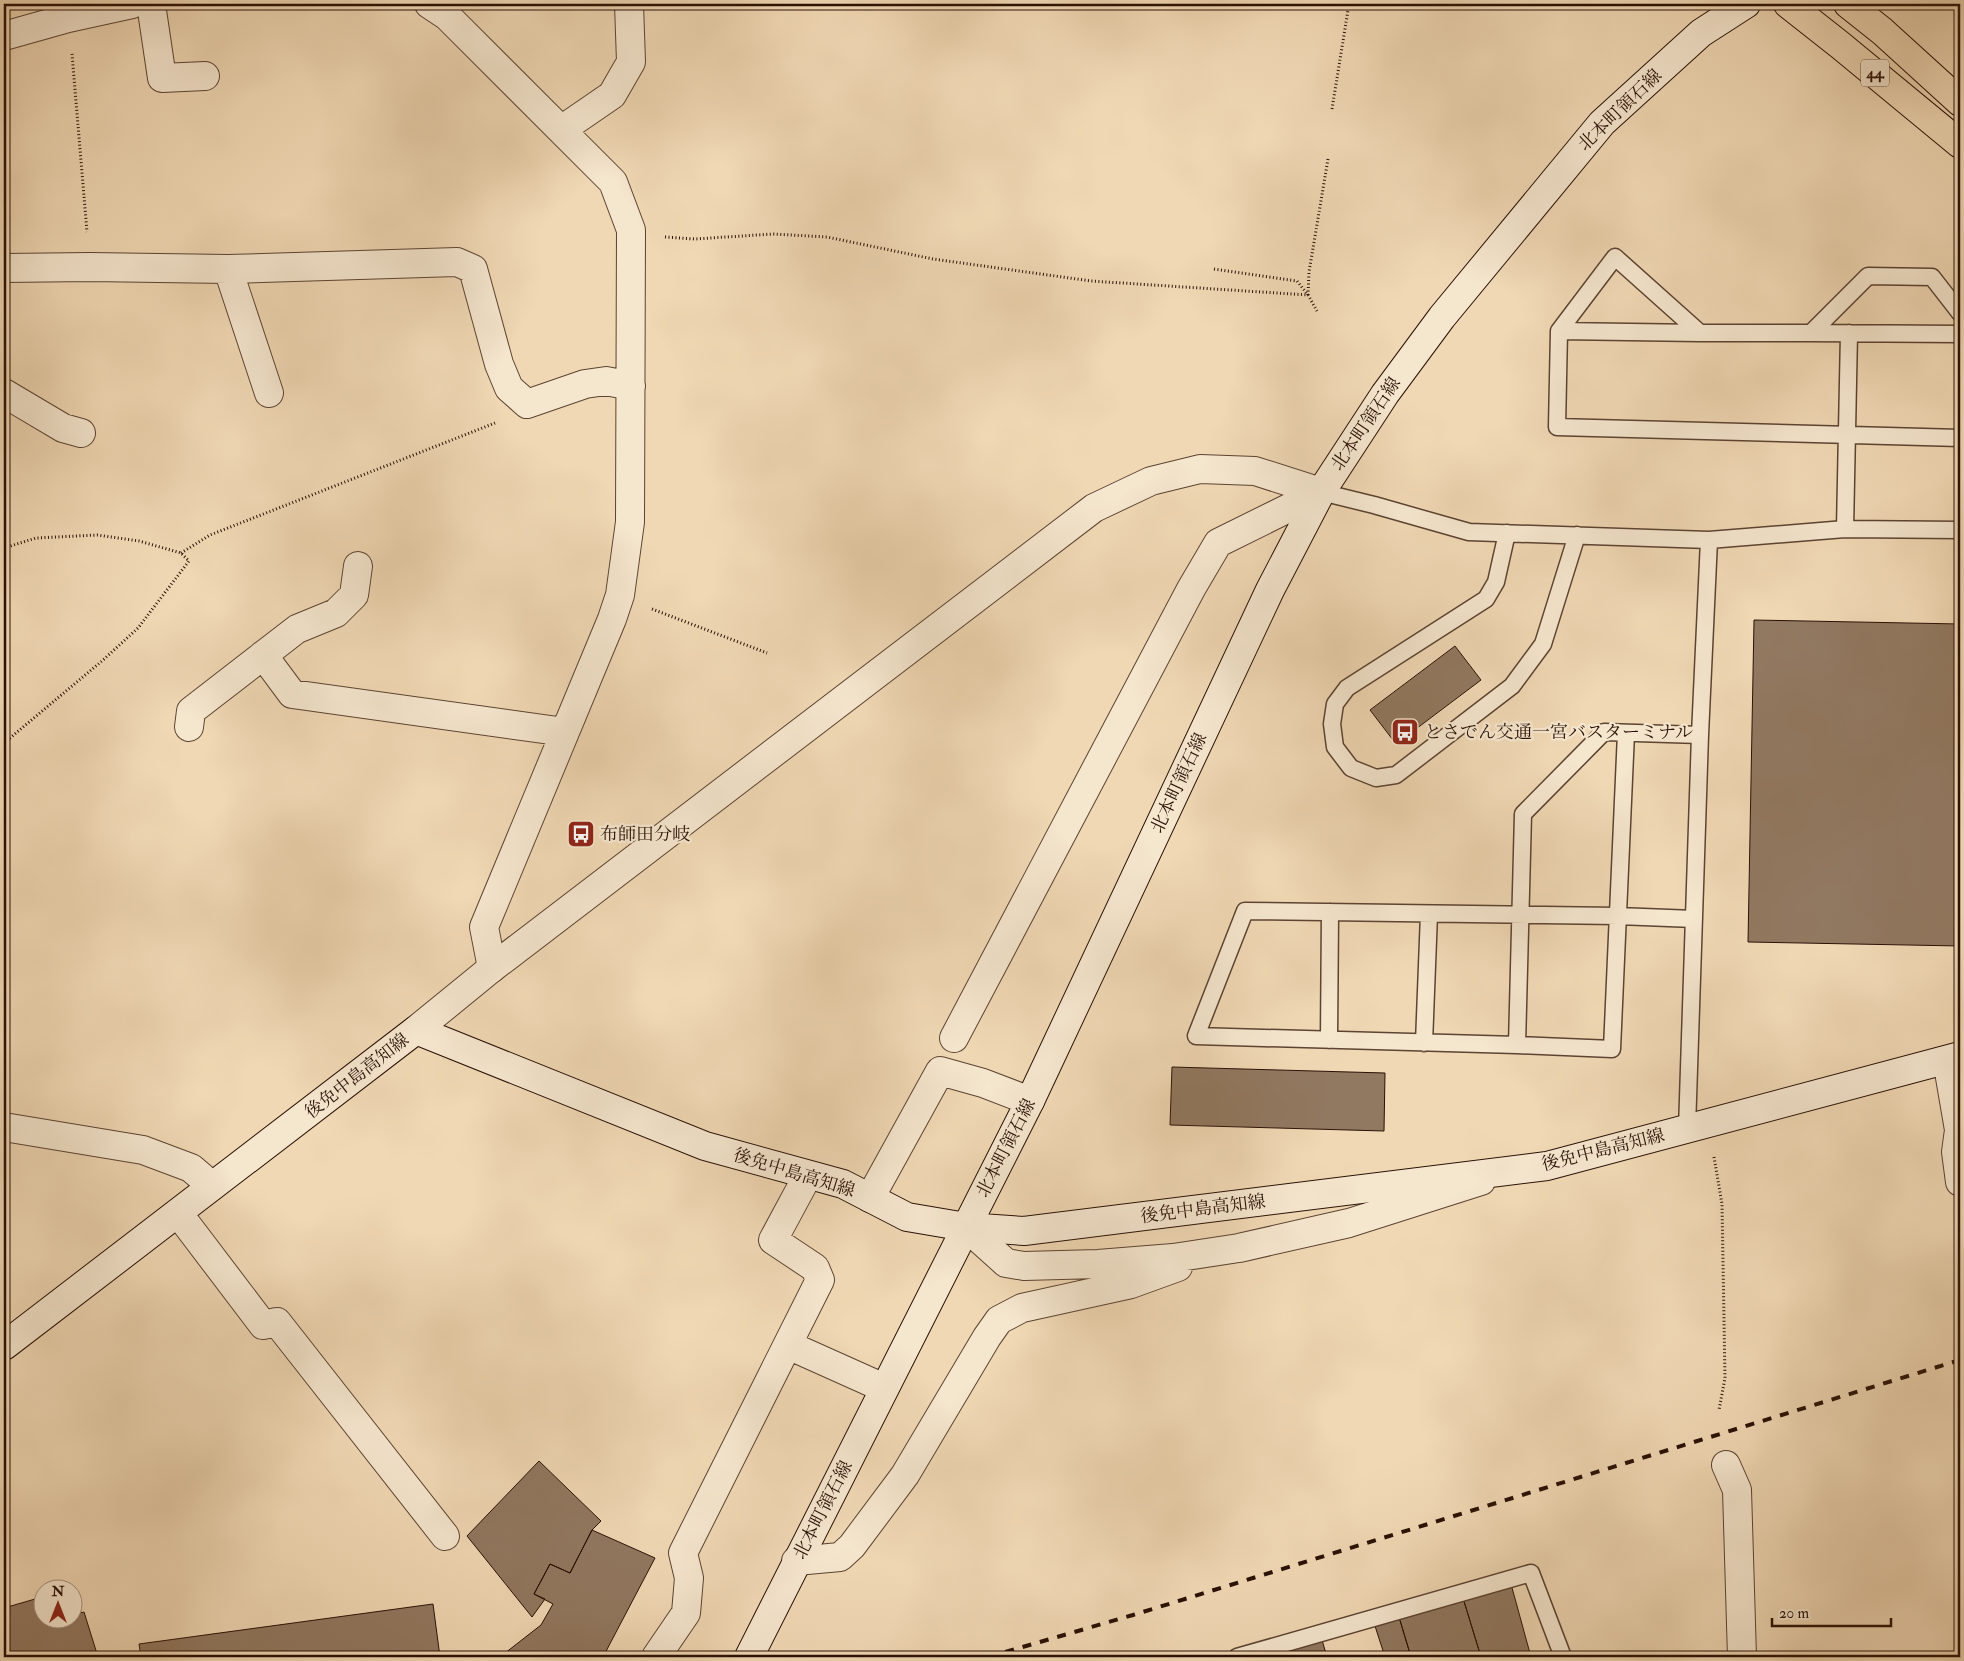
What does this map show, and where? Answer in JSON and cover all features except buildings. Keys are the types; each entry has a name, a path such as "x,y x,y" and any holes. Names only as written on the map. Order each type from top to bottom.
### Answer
{"main road":[{"name":"44","path":"1788,4 1960,144"},
{"name":"44","path":"1848,4 1882,31 1960,102"}],"street":[{"path":"4,36 68,18 132,4"},
{"path":"151,4 162,78 205,76"},
{"path":"429,4 447,16 613,182 631,230 632,386 630,522 620,595 612,619 484,927 492,968"},
{"path":"561,130 612,95 631,62 630,4"},
{"name":"北本町領石線","path":"749,1657 1030,1102 1270,590 1321,492 1385,394 1442,317 1602,123 1701,33 1746,4"},
{"path":"4,268 228,269 457,262 473,269 498,364 509,388 527,404 585,384 606,381 632,386"},
{"path":"228,269 269,393"},
{"path":"4,393 63,428 80,433"},
{"path":"416,1030 492,968 1094,508 1151,482 1200,469 1255,471 1321,492"},
{"path":"954,1038 1191,589 1218,543 1321,492"},
{"path":"189,727 191,711 297,629 336,613 354,596 358,566"},
{"path":"262,655 292,694 565,732"},
{"name":"後免中島高知線","path":"4,1346 416,1030 705,1146 843,1184 907,1217 966,1227 1024,1231 1547,1166 1954,1058"},
{"path":"1954,1058 1959,1130 1956,1152 1960,1182"},
{"path":"870,1198 940,1070 983,1083 1030,1102"},
{"path":"4,1127 143,1150 191,1168 212,1186"},
{"path":"966,1227 1006,1263 1024,1266 1098,1264 1173,1258 1224,1250 1349,1223 1518,1169"},
{"path":"656,1657 686,1613 689,1578 683,1554 820,1280 815,1268 773,1240 808,1175"},
{"path":"178,1214 263,1326 277,1322 444,1536"},
{"path":"792,1570 840,1557 852,1546 905,1475 999,1320 1022,1308 1131,1284 1224,1250"},
{"path":"788,1345 884,1388"},
{"path":"1726,1464 1737,1490 1742,1657"}],"lane":[{"path":"1700,332 1615,258 1559,331 1557,427 1960,438"},
{"path":"1811,332 1868,276 1932,277 1960,313"},
{"path":"1559,331 1960,334"},
{"path":"1845,529 1849,333"},
{"path":"1321,492 1374,504 1469,532 1709,540 1845,529 1960,530"},
{"path":"1507,533 1496,582 1486,599 1347,688 1335,704 1332,724 1335,747 1351,768 1376,778 1396,775 1512,686 1542,644 1577,536"},
{"path":"1698,1126 1694,919 1709,540"},
{"path":"1517,1046 1523,814 1604,732 1700,735"},
{"path":"1626,733 1618,916 1612,1049 1196,1036 1245,911 1618,916 1694,919"},
{"path":"1328,1040 1330,912"},
{"path":"1424,1043 1430,914"},
{"path":"1237,1657 1532,1573 1564,1657"}],"path":[{"path":"1332,109 1349,4"},
{"path":"68,18 90,267"},
{"path":"1308,295 1309,272 1328,159"},
{"path":"631,230 645,236 696,239 773,234 827,237 933,259 1091,281 1308,295"},
{"path":"1214,269 1296,281 1308,295 1317,311"},
{"path":"182,553 210,536 518,414 527,404"},
{"path":"4,548 36,538 97,536 139,541 182,553 189,561 138,628 102,661 4,743"},
{"path":"620,595 767,653"},
{"path":"1698,1126 1722,1204 1725,1378 1719,1410"}],"railway":[{"path":"988,1657 1133,1615 1960,1360"}],"place":[{"name":"とさでん交通一宮バスターミナル","path":"1405,732"},
{"name":"布師田分岐","path":"581,834"}]}
